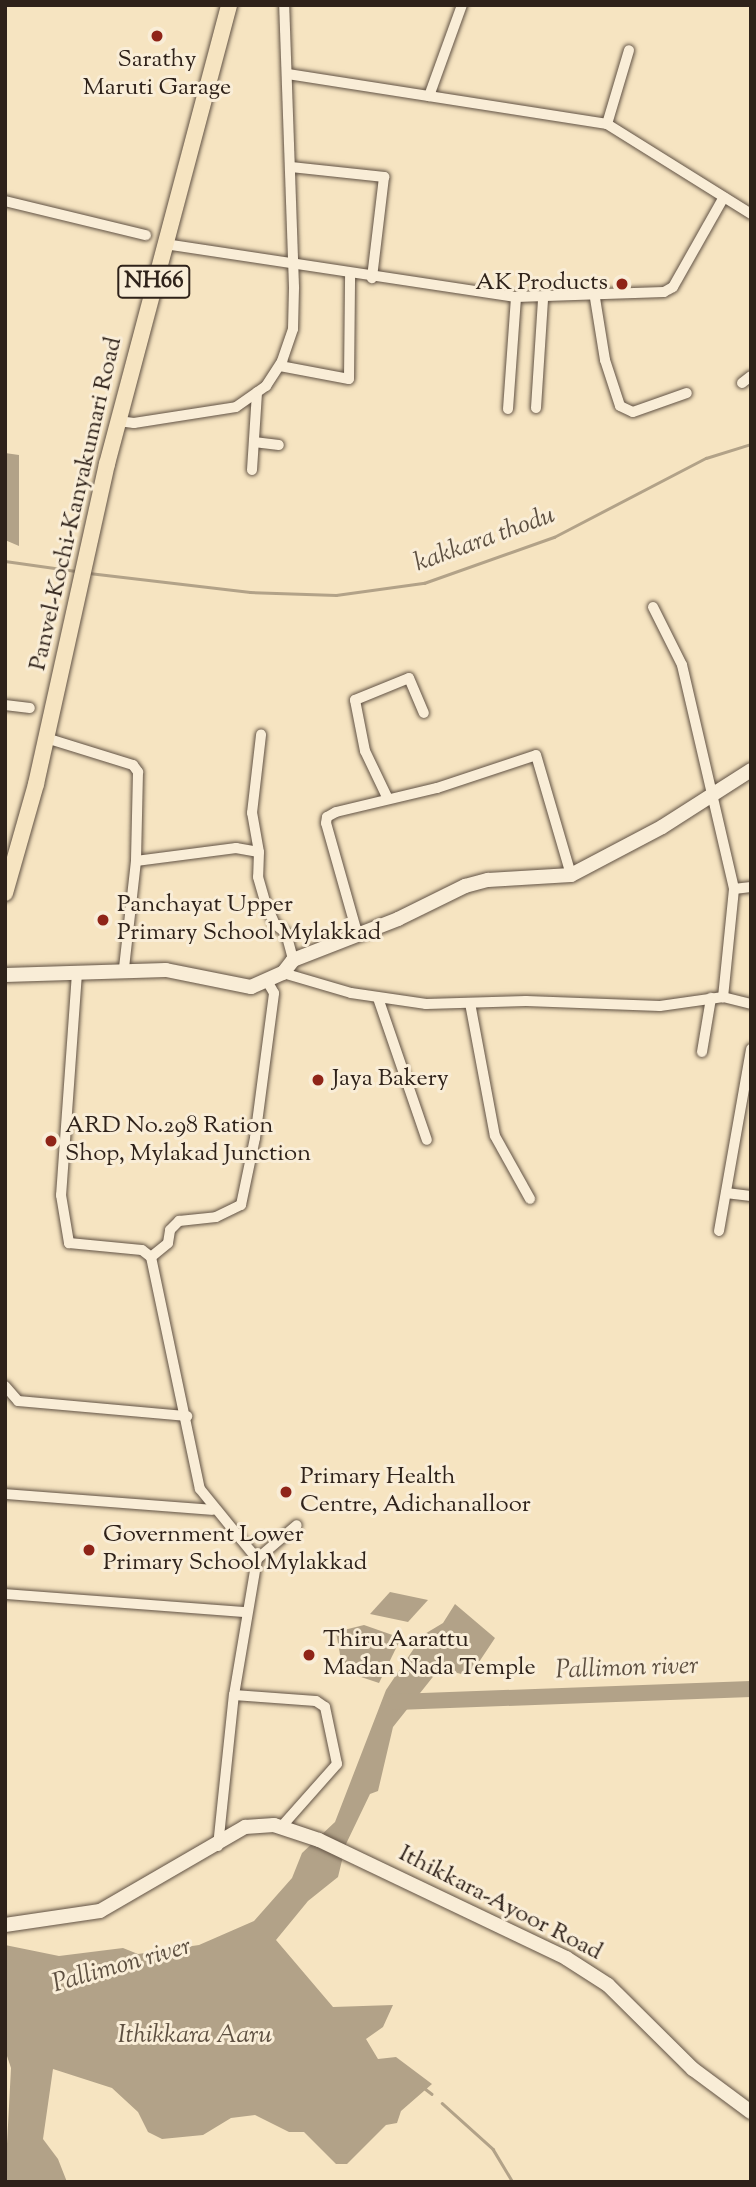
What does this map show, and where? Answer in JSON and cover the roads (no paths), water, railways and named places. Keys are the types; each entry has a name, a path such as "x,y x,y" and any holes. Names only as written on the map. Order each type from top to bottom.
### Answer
{"highway":[{"name":"Panvel-Kochi-Kanyakumari Road","path":"5,893 46,738 118,421 229,5"}],"main road":[{"path":"5,975 77,973 124,968 191,973 244,988 283,973 293,960 358,936 464,886 488,880 570,875 662,827 711,793 751,771"},
{"path":"5,1925 100,1910 218,1846 245,1827 281,1827"},
{"name":"Ithikkara-Ayoor Road","path":"281,1827 349,1854 566,1958 608,1985 693,2069 751,2112"}],"street":[{"path":"118,421 134,424 236,407 257,392 280,366 293,329 294,267 284,5"},
{"path":"429,96 462,5"},
{"path":"607,124 629,50"},
{"path":"288,74 607,124 751,214"},
{"path":"291,167 384,177 372,278"},
{"path":"164,244 294,267 516,297 543,299 594,292 667,291 724,197"},
{"path":"5,201 146,235"},
{"path":"280,366 349,379 350,275"},
{"path":"594,292 605,360 620,406 633,412 687,393"},
{"path":"508,409 516,297"},
{"path":"536,408 543,299"},
{"path":"252,470 257,392"},
{"path":"254,442 279,445"},
{"path":"653,607 682,665 734,889 723,997"},
{"path":"388,799 365,751 355,700 409,678 424,713"},
{"path":"5,705 30,708"},
{"path":"261,735 252,813 259,852 258,877 275,924 286,933 293,960"},
{"path":"46,738 136,767 136,861 124,968"},
{"path":"358,936 327,817 539,755 570,875"},
{"path":"136,861 236,848 259,852"},
{"path":"734,889 751,887"},
{"path":"77,973 61,1195 69,1243 142,1250 151,1257 187,1416 193,1469 212,1510 257,1559"},
{"path":"283,973 377,998 470,1003 660,1006 723,997 751,1004"},
{"path":"151,1257 167,1243 170,1230 179,1221 216,1217 241,1205 255,1138 274,993 267,979"},
{"path":"377,998 427,1140"},
{"path":"702,1052 711,998"},
{"path":"470,1003 495,1136 530,1199"},
{"path":"719,1231 751,1049"},
{"path":"726,1193 751,1196"},
{"path":"5,1386 18,1401 187,1416"},
{"path":"5,1494 212,1510"},
{"path":"218,1846 234,1695 257,1559 297,1525"},
{"path":"5,1594 246,1612"},
{"path":"234,1695 318,1702 326,1707 337,1764 281,1827"}],"water":[{"path":"5,453 19,455 19,546 5,540"},
{"path":"390,1592 428,1600 408,1622 370,1614"},
{"name":"Ithikkara Aaru","path":"455,1604 495,1638 475,1668 461,1674 440,1668 393,1727 378,1791 370,1794 346,1844 338,1877 308,1901 276,1940 333,2007 393,2005 383,2027 366,2039 378,2059 396,2057 432,2084 401,2111 397,2123 386,2125 347,2164 336,2164 304,2132 289,2132 255,2115 231,2118 203,2135 162,2139 148,2132 138,2112 112,2088 53,2069 43,2139 58,2159 67,2182 5,2182 11,2068 5,2050 5,1945 59,1956 123,1948 138,1954 199,1945 254,1921 292,1878 302,1853 335,1822 386,1690 423,1635 443,1623"},
{"path":"364,1625 401,1638 379,1683 343,1671 336,1632"}],"waterway":[{"name":"kakkara thodu","path":"89,573 250,592 336,595 424,583 554,537 706,458 751,444"},
{"name":"kakkara thodu","path":"5,561 75,571"},
{"name":"Pallimon river","path":"396,1702 751,1689"},
{"path":"423,2087 432,2094"},
{"path":"442,2103 493,2149 513,2182"}],"place":[{"name":"Sarathy Maruti Garage","path":"157,36"},
{"name":"AK Products","path":"622,284"},
{"name":"Panchayat Upper Primary School Mylakkad","path":"103,920"},
{"name":"Jaya Bakery","path":"318,1080"},
{"name":"ARD No.298 Ration Shop, Mylakad Junction","path":"51,1141"},
{"name":"Primary Health Centre, Adichanalloor","path":"286,1492"},
{"name":"Government Lower Primary School Mylakkad","path":"89,1550"},
{"name":"Thiru Aarattu Madan Nada Temple","path":"309,1655"}]}
